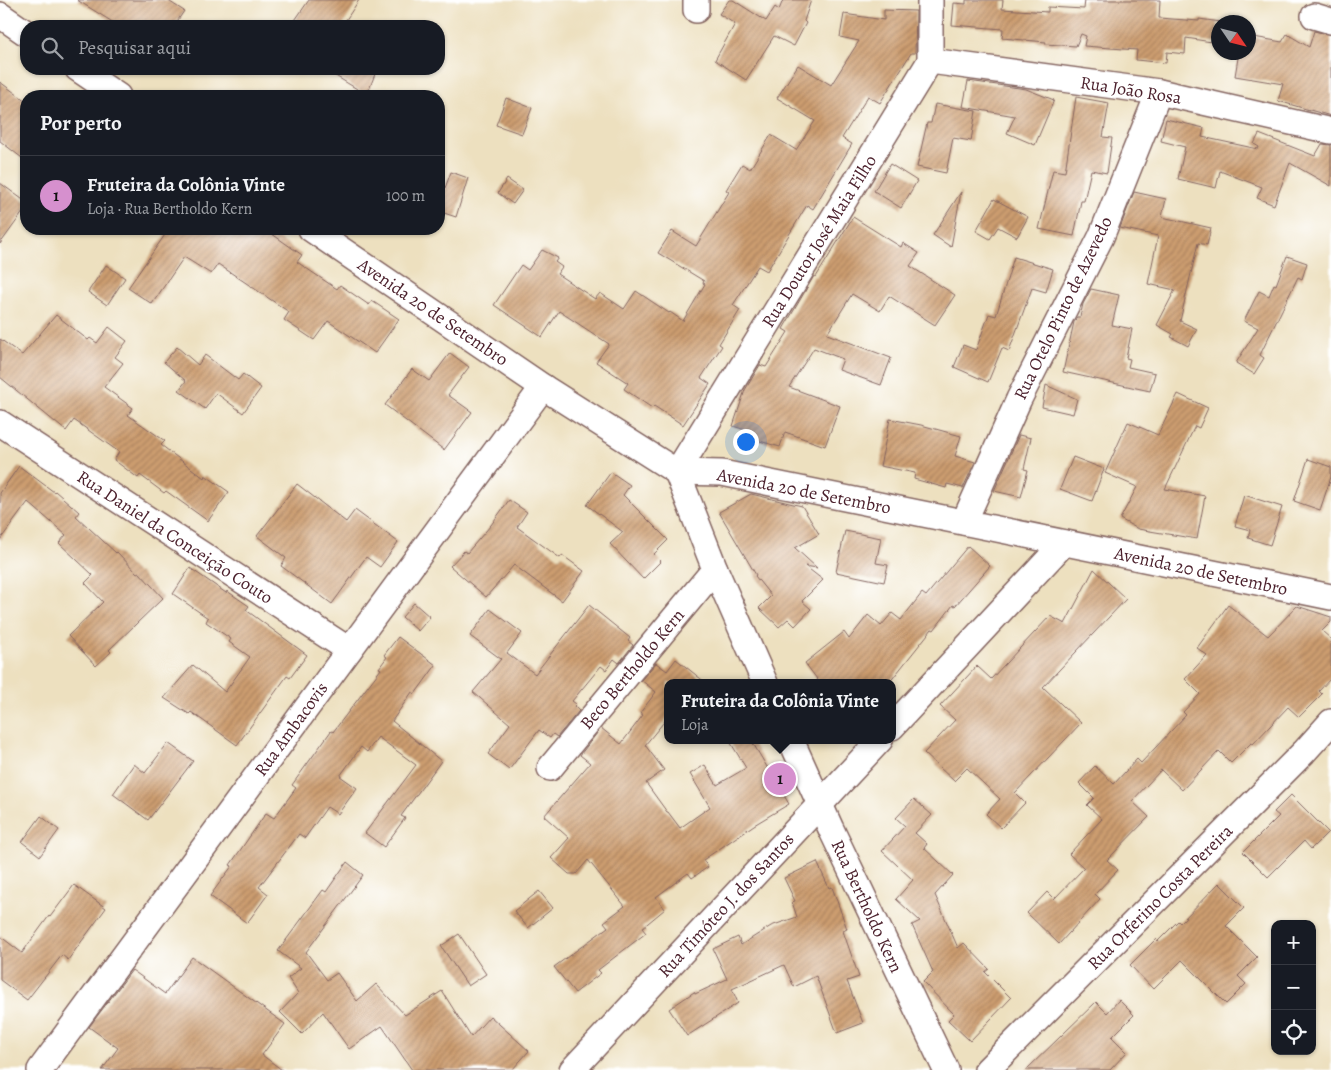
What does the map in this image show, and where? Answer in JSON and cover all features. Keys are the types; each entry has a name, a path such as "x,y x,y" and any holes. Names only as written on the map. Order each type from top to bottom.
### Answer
{"street":[{"path":"930,0 930,61"},
{"path":"0,15 20,29"},
{"name":"Rua João Rosa","path":"930,61 1159,92 1331,131"},
{"name":"Rua Doutor José Maia Filho","path":"676,472 930,61"},
{"path":"87,75 109,90"},
{"name":"Rua Otelo Pinto de Azevedo","path":"964,522 1019,399 1101,237 1159,92"},
{"name":"Avenida 20 de Setembro","path":"320,235 542,387 676,472 722,473 1331,597"},
{"name":"Rua Ambacovis","path":"40,1070 542,387"},
{"name":"Rua Daniel da Conceição Couto","path":"0,423 349,650"},
{"path":"676,472 715,569 763,679"},
{"path":"896,723 1064,543"},
{"name":"Beco Bertholdo Kern","path":"550,768 715,569"},
{"name":"Rua Orferino Costa Pereira","path":"987,1070 1298,758 1331,722"},
{"name":"Rua Bertholdo Kern","path":"793,744 946,1070"},
{"name":"Rua Timóteo J. dos Santos","path":"572,1070 876,744"}],"building":[{"path":"77,0 167,0 184,11 178,20 109,20"},
{"path":"309,0 359,0 346,20 295,20"},
{"path":"729,0 733,0 766,21 775,7 779,10 783,0 811,0 804,21 806,23 794,46 774,36 746,80 715,60 735,24 719,14"},
{"path":"966,0 1003,0 1002,9 1048,12 1048,7 1084,9 1085,0 1160,0 1159,18 1211,21 1211,42 1186,38 1185,54 1167,52 1166,63 1136,60 1137,50 1084,46 1086,36 1081,34 1076,46 1045,44 1046,42 1002,38 1003,29 952,25 954,3 966,4"},
{"path":"884,10 916,11 915,53 911,53 880,103 868,96 842,138 852,144 813,209 807,205 767,271 758,266 733,305 740,310 719,344 722,346 701,378 710,384 683,425 654,406 652,408 624,389 628,383 596,362 609,344 559,311 542,337 494,305 521,265 528,270 542,250 558,258 555,262 562,267 557,274 595,299 600,293 624,309 636,291 683,321 705,284 703,283 704,281 658,253 672,231 696,246 729,192 726,190 742,164 750,169 771,135 796,150 815,121 777,98 798,65 831,85 859,41 840,37 844,14 884,20"},
{"path":"1314,31 1331,35 1331,116 1278,101 1283,84 1235,76 1238,60 1256,60 1256,37 1282,42 1287,34 1309,47"},
{"path":"334,75 375,75 369,90 359,90"},
{"path":"968,81 1026,89 1054,100 1035,145 1007,133 1015,116 963,107"},
{"path":"0,82 20,97 20,156 0,141"},
{"path":"1076,97 1109,103 1103,137 1112,138 1107,173 1091,170 1084,201 1081,201 1074,236 1039,229 1053,170 1065,172"},
{"path":"506,98 532,108 522,134 496,125"},
{"path":"935,104 976,111 971,141 953,138 946,173 917,167 927,123 931,123"},
{"path":"1166,119 1204,128 1202,137 1258,149 1259,147 1254,144 1259,134 1315,156 1322,144 1331,145 1331,186 1290,163 1274,205 1257,198 1262,187 1220,171 1216,188 1178,179 1185,147 1161,141"},
{"path":"890,164 917,181 901,208 874,191"},
{"path":"451,172 468,178 456,217 445,213 445,188"},
{"path":"507,179 523,190 513,204 498,193"},
{"path":"0,183 20,198 20,216 0,244"},
{"path":"961,192 951,247 933,235"},
{"path":"1134,192 1166,199 1162,217 1211,228 1207,245 1198,243 1180,321 1197,329 1188,346 1171,337 1173,334 1157,325 1175,290 1148,284 1158,236 1120,228"},
{"path":"994,199 1028,217 1017,237 998,227 990,239 976,231"},
{"path":"853,217 901,247 903,243 919,253 910,266 955,295 935,325 889,296 880,311 852,294 827,334 891,358 881,385 839,370 843,359 814,348 789,387 840,406 825,446 785,432 780,447 753,439 755,433 733,426 745,390 760,365 766,367 788,332 783,329 814,276 816,277"},
{"path":"165,235 274,235 302,255 297,262 337,289 340,285 369,305 372,301 399,319 375,353 328,321 314,340 284,320 289,312 218,264 211,274 184,257 152,304 128,288"},
{"path":"1287,256 1307,263 1302,279 1298,277 1260,355 1264,358 1254,374 1236,363 1258,328 1244,321 1259,291 1269,296 1274,284 1276,285"},
{"path":"1014,257 1053,269 1046,292 1032,288 1009,351 1002,348 988,382 954,367 963,345 976,350 989,314 996,316"},
{"path":"106,265 125,278 107,305 88,292"},
{"path":"1091,289 1119,295 1112,325 1132,329 1126,358 1130,359 1128,367 1155,373 1150,391 1063,372 1074,322 1077,317 1080,317 1083,304"},
{"path":"56,315 88,340 90,338 97,343 109,327 127,341 115,357 123,363 104,387 133,408 128,415 165,441 161,445 204,478 205,475 229,492 208,521 166,491 164,493 140,475 138,478 114,460 119,452 74,420 66,431 0,377 0,339 22,355"},
{"path":"177,347 198,365 205,355 238,380 243,374 261,388 243,413 216,393 205,409 179,390 186,381 164,362"},
{"path":"450,353 469,367 448,395 472,412 444,450 385,405 412,369 429,381"},
{"path":"1046,385 1077,399 1073,414 1042,407"},
{"path":"1178,394 1208,408 1199,428 1195,426 1165,489 1205,496 1197,539 1138,529 1120,519 1137,487 1105,473 1128,422 1158,435"},
{"path":"890,419 961,436 955,456 975,462 963,488 947,484 946,488 914,479 915,473 880,466"},
{"path":"1019,435 1031,438 1024,469 1028,470 1021,497 994,491"},
{"path":"1073,457 1104,469 1092,501 1060,489"},
{"path":"1308,459 1331,467 1331,477 1320,510 1294,501"},
{"path":"19,466 55,491 79,512 76,516 117,552 137,573 139,572 163,598 109,650 111,652 96,666 68,636 103,602 85,583 93,575 59,543 66,535 28,502 0,540 0,493"},
{"path":"611,472 630,485 623,495 668,540 654,554 661,561 643,579 610,544 623,532 587,505"},
{"path":"297,484 346,522 355,510 398,542 380,567 366,557 332,604 281,566 286,558 257,536"},
{"path":"751,494 802,506 819,534 795,548 817,568 805,566 823,580 802,601 811,609 795,626 788,619 779,627 759,608 771,596 755,576 719,512"},
{"path":"1244,495 1282,507 1270,545 1248,538 1250,530 1235,526"},
{"path":"509,500 527,512 517,527 560,558 562,555 584,571 562,601 514,565 486,597 450,566 464,551 467,553"},
{"path":"845,531 881,538 876,563 888,565 884,582 836,572"},
{"path":"968,546 990,566 955,606 953,605 934,630 932,629 892,679 817,679 805,663 844,632 849,639 868,615 881,626 892,613 901,620 922,593 926,596"},
{"path":"190,568 226,593 227,591 249,606 246,610 307,655 290,678 287,676 237,745 191,712 189,714 164,698 193,665 225,692 250,657 229,642 231,639 206,622 208,618 173,594"},
{"path":"1094,569 1126,599 1043,687 1081,723 1015,793 1025,803 1001,828 986,814 1000,799 967,768 954,781 924,753 955,720 940,706 977,666 991,679 1050,616 1065,624"},
{"path":"414,603 430,617 418,631 402,617"},
{"path":"589,605 630,638 628,641 633,645 619,663 614,659 606,670 601,666 572,701 576,704 574,706 579,711 557,737 553,734 550,738 539,730 509,770 488,754 510,724 473,692 501,659 470,636 490,609 522,633 507,653 535,674"},
{"path":"1228,605 1268,636 1297,606 1331,617 1331,622 1322,631 1331,639 1331,678 1319,691 1322,694 1299,717 1288,707 1253,744 1251,743 1231,763 1219,751 1182,790 1161,770 1132,801 1149,817 1107,860 1118,870 1095,894 1100,899 1059,944 1027,913 1047,892 1054,899 1084,868 1069,854 1102,819 1087,805 1094,798 1079,783 1095,766 1114,784 1137,759 1141,763 1186,715 1183,712 1200,694 1185,679 1207,655 1197,648"},
{"path":"398,637 436,665 415,694 412,692 392,721 441,761 401,816 405,818 384,847 365,833 416,765 378,737 367,752 361,747 340,776 357,788 338,814 327,807 305,838 299,834 259,887 268,894 247,923 210,896 266,813 274,818 296,788 292,785 331,731 333,732 381,669 379,668 387,657 384,655"},
{"path":"676,659 701,679 664,679 664,722 645,745 664,770 646,783 680,828 710,807 690,774 705,765 717,785 746,768 731,744 753,744 789,804 754,825 703,860 708,867 692,878 688,873 656,897 665,909 642,928 646,933 598,970 601,973 575,993 554,967 608,927 604,922 625,906 588,860 576,874 569,874 551,858 569,838 544,816 590,763 580,755 601,728 621,744 643,715 640,713 656,692 641,680 656,663 667,671"},
{"path":"168,743 193,761 148,820 113,794 134,764 145,773"},
{"path":"1291,795 1328,832 1311,849 1304,841 1268,877 1243,852 1279,816 1274,812"},
{"path":"914,799 932,815 915,833 927,844 924,848 953,875 935,895 958,948 964,943 989,969 985,972 1011,998 970,1041 948,1020 954,1014 923,982 933,972 912,925 920,921 896,899 913,880 882,851 905,826 896,818"},
{"path":"41,816 59,830 40,856 22,842"},
{"path":"347,862 363,875 306,952 327,980 337,973 357,1001 376,984 405,1015 442,991 471,1037 490,1016 529,1051 512,1070 412,1070 382,1026 349,1049 323,1012 302,1034 280,1012 298,993 288,978 301,968 278,951 323,890 326,892"},
{"path":"817,862 829,888 832,887 847,929 843,931 859,977 847,981 863,1023 837,1033 816,976 794,987 784,965 732,989 738,1003 687,1036 669,1009 694,992 695,994 727,979 713,949 738,937 741,945 771,926 797,917 792,902 795,901 784,878"},
{"path":"1219,883 1244,908 1226,926 1257,957 1238,976 1246,984 1226,1004 1182,960 1153,989 1130,965 1156,939 1158,941 1178,921 1180,923"},
{"path":"74,885 106,908 68,960 62,955 27,1000 0,980 0,936 22,953"},
{"path":"539,891 553,908 528,928 514,911"},
{"path":"459,934 486,974 468,986 441,946"},
{"path":"192,957 285,1024 262,1055 282,1070 102,1070 118,1048 89,1027 132,970 165,994"},
{"path":"1119,1000 1134,1015 1112,1037 1127,1052 1110,1070 1026,1070 1096,1002 1107,1013"}],"place":[{"name":"Fruteira da Colônia Vinte","path":"780,779"}]}
